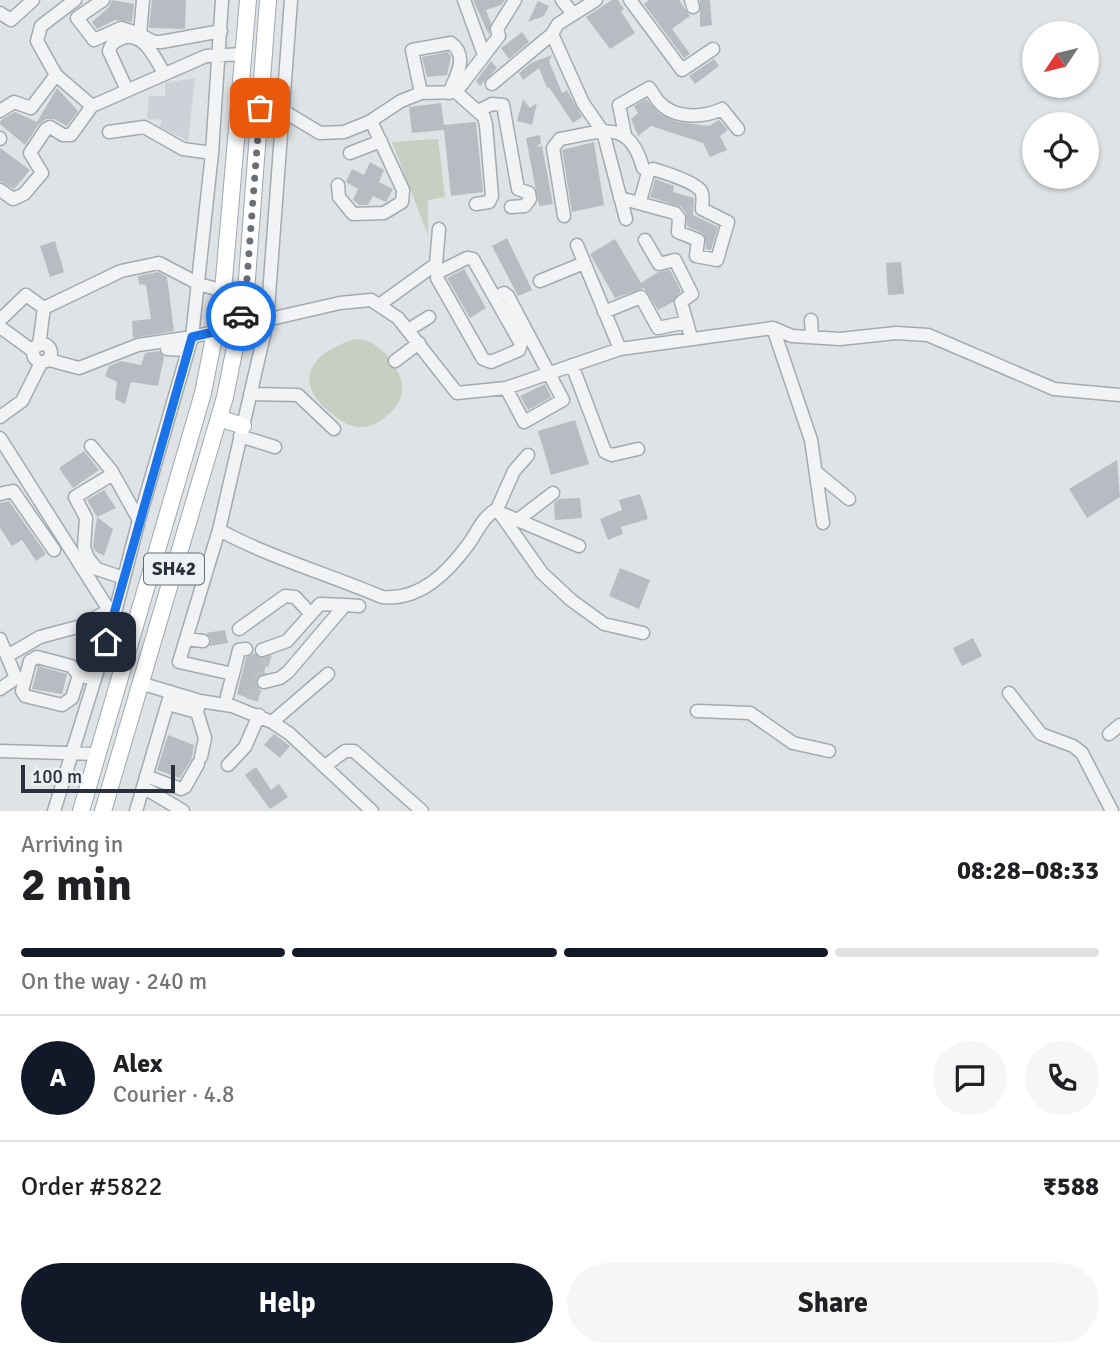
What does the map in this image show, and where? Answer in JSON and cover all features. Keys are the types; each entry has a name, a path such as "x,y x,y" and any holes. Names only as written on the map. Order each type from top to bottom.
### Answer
{"main road":[{"name":"SH42","path":"81,811 203,393 216,332 223,291 248,0"},
{"name":"SH42","path":"103,811 219,418 246,292 268,0"},
{"path":"219,418 242,431"}],"street":[{"path":"0,13 11,20 33,0"},
{"path":"75,0 41,26 37,41 56,75 92,106"},
{"path":"103,0 77,18 91,37 99,39 121,28 154,42 222,31"},
{"path":"140,34 143,0"},
{"path":"54,811 112,624 190,344 212,153 222,0"},
{"path":"233,674 179,662 219,530 267,322 285,112 291,0"},
{"path":"464,0 484,55"},
{"path":"562,0 573,14"},
{"path":"492,84 552,34 558,24 596,0"},
{"path":"631,0 681,70 713,49"},
{"path":"453,92 499,36 497,29 516,4"},
{"path":"552,34 583,103 603,132 626,219"},
{"path":"127,90 109,51 114,42 124,37 142,41 153,52 164,74"},
{"path":"421,93 412,50 451,43 457,47 461,62 453,92"},
{"path":"0,190 13,199 24,194 41,173 30,153 50,127 63,135 71,135 92,106 164,74 219,54 244,54"},
{"path":"0,111 14,102 31,108 56,75"},
{"path":"625,135 619,104 649,88 657,101 679,114 704,116 722,109 738,129"},
{"path":"260,108 285,112 320,133 344,132 371,121 401,101 421,93 453,92 478,111 486,125 497,181 489,202 476,204"},
{"path":"478,111 492,104 503,105 517,189 529,193 530,199 525,206 511,206"},
{"path":"338,185 339,197 353,214 384,213 402,202 403,190 371,121"},
{"path":"109,132 144,127 178,147 212,153"},
{"path":"564,216 555,143 603,132 625,135 637,146 642,168"},
{"path":"351,153 381,141"},
{"path":"621,198 640,201 675,213 679,218 678,232 698,240 696,256 717,261 728,222 702,209 703,196 697,187 677,176 653,169 648,173 640,201"},
{"path":"379,305 436,264 439,229"},
{"path":"645,240 659,264 676,261 692,294 681,302 691,337"},
{"path":"577,245 620,349"},
{"path":"471,257 495,298 521,347 486,362 437,275 471,257"},
{"path":"44,308 136,265 159,263 199,284 223,291"},
{"path":"540,281 584,263"},
{"path":"495,298 504,293 508,296 563,400 526,422 522,421 506,388"},
{"path":"0,320 26,295 44,308"},
{"path":"604,312 641,297 658,328 687,322"},
{"path":"167,349 190,344 216,332 239,326 267,322 340,303 371,300 398,317 457,393 506,388 620,349 691,337 773,328 792,336 850,340 896,333 928,335 1054,389 1120,395"},
{"path":"36,348 44,308"},
{"path":"408,330 429,317"},
{"path":"811,320 812,337"},
{"path":"0,327 36,348 50,349 22,401 0,417"},
{"path":"773,328 811,440 823,523"},
{"path":"395,361 419,343"},
{"path":"45,361 79,368 137,351 190,344"},
{"path":"572,365 604,452 612,455 638,450"},
{"path":"250,394 298,395 334,429"},
{"path":"242,431 275,447"},
{"path":"0,438 108,610 112,624"},
{"path":"91,446 113,474 139,520"},
{"path":"500,512 514,471 528,455"},
{"path":"816,472 849,499"},
{"path":"113,474 75,497 86,518 85,547 88,558 97,569 124,578"},
{"path":"0,494 13,491 54,550"},
{"path":"519,519 553,493"},
{"path":"33,519 45,510"},
{"path":"219,530 289,562 311,567 382,597 394,598 415,594 429,586 468,545 489,513 500,512 579,546"},
{"path":"500,512 541,573 571,600 604,624 643,633"},
{"path":"239,629 285,596 295,597 310,613"},
{"path":"265,651 287,641 320,604 359,606"},
{"path":"264,682 280,678 288,672 345,605"},
{"path":"7,656 40,637 81,626 108,610"},
{"path":"112,624 134,632"},
{"path":"0,639 16,678 13,683 0,689"},
{"path":"186,639 203,641"},
{"path":"227,696 239,650 246,649"},
{"path":"79,675 70,701 59,705 25,696 22,691 33,658 71,666 79,675 93,679"},
{"path":"272,722 328,674"},
{"path":"140,683 169,698 199,706 253,709 290,734 372,811"},
{"path":"74,692 88,695"},
{"path":"1009,693 1041,734 1073,746 1082,753 1112,811"},
{"path":"136,811 169,698"},
{"path":"144,782 181,789 185,787 200,761 205,738 199,706"},
{"path":"228,765 245,747 253,709"},
{"path":"697,711 750,713 793,743 829,751"},
{"path":"0,751 98,754"},
{"path":"325,766 345,751 354,751 422,811"},
{"path":"144,782 183,811"}],"shaded area":[{"path":"195,78 188,141 160,127 162,120 147,119 149,96 165,96 165,83"}],"green space":[{"path":"438,139 445,197 428,200 428,235 392,142"},
{"path":"356,339 370,342 385,353 399,373 402,390 397,405 391,412 376,423 361,427 346,423 329,411 315,397 310,385 310,375 321,357 331,349"}],"building":[{"path":"112,0 134,4 132,22 115,20 97,29 92,22 109,7"},
{"path":"152,0 186,0 185,29 149,28"},
{"path":"473,0 505,0 501,5 486,10 491,23 489,35"},
{"path":"612,0 618,0 624,9 621,11 635,33 610,49 586,17"},
{"path":"649,0 679,0 690,16 672,29 690,54 684,58 644,4"},
{"path":"700,0 710,0 712,25 700,27"},
{"path":"538,1 549,6 544,16 528,22"},
{"path":"522,32 529,42 509,59 501,48"},
{"path":"448,52 451,56 447,75 427,77 422,57"},
{"path":"552,55 549,61 562,93 567,90 582,117 573,123 549,87 547,88 539,68 523,80 519,73 531,63"},
{"path":"714,59 719,66 695,84 689,76"},
{"path":"491,61 497,68 480,86 476,81"},
{"path":"57,88 78,111 67,126 54,119 46,119 39,124 25,145 0,124 1,120 15,112 37,122"},
{"path":"523,99 530,108 537,103 532,125 517,121"},
{"path":"646,99 660,114 678,122 709,126 719,120 728,130 720,136 727,150 710,157 703,143 651,126 638,136 631,119 638,113 634,106"},
{"path":"441,103 444,125 476,122 483,192 451,196 444,130 412,133 409,107"},
{"path":"540,135 541,143 536,147 542,146 553,204 539,206 526,138"},
{"path":"594,142 604,205 572,212 562,150"},
{"path":"0,148 30,170 14,189 0,181"},
{"path":"370,162 384,170 379,182 393,189 386,202 373,196 368,205 359,205 353,200 358,189 346,182 352,169 364,175"},
{"path":"655,179 674,186 673,192 694,198 693,215 718,227 711,250 706,249 704,234 687,226 686,213 681,207 650,197"},
{"path":"507,238 532,290 518,296 492,246"},
{"path":"615,239 641,283 658,272 670,270 681,291 673,302 658,310 644,288 615,298 590,254"},
{"path":"55,241 64,272 50,277 40,246"},
{"path":"901,262 904,294 888,295 886,263"},
{"path":"464,269 486,308 470,318 447,278"},
{"path":"158,272 167,277 174,331 133,338 132,321 151,319 146,285 139,284 138,276"},
{"path":"159,351 164,357 158,386 131,382 125,404 115,399 117,382 105,376 109,366 121,361 141,365 145,353"},
{"path":"545,384 551,397 528,410 520,396"},
{"path":"575,420 589,464 551,475 538,431"},
{"path":"84,451 99,470 73,488 59,468"},
{"path":"1117,460 1120,497 1087,518 1069,489"},
{"path":"104,490 116,508 97,517 87,500"},
{"path":"640,494 648,519 621,527 623,534 608,540 600,519 622,510 619,500"},
{"path":"580,498 582,518 555,520 554,503 559,499"},
{"path":"9,501 46,554 36,561 22,540 12,546 0,528 0,503"},
{"path":"97,517 113,529 104,556 95,551 93,546"},
{"path":"620,568 650,580 639,609 609,596"},
{"path":"225,630 228,643 210,646 211,638 206,633"},
{"path":"973,638 982,656 962,666 953,648"},
{"path":"254,653 260,658 268,657 264,673 255,680 260,690 257,701 237,694 246,658"},
{"path":"38,666 67,674 62,694 32,689"},
{"path":"274,734 290,746 280,758 264,745"},
{"path":"168,735 194,745 192,758 180,778 157,770"},
{"path":"256,767 271,790 279,784 288,797 270,809 245,775"}],"tunnel":[{"path":"252,700 266,654"}],"way so far":[{"path":"241,316 246,292 260,108"}],"route":[{"path":"106,642 192,337 239,326 241,316"}]}
